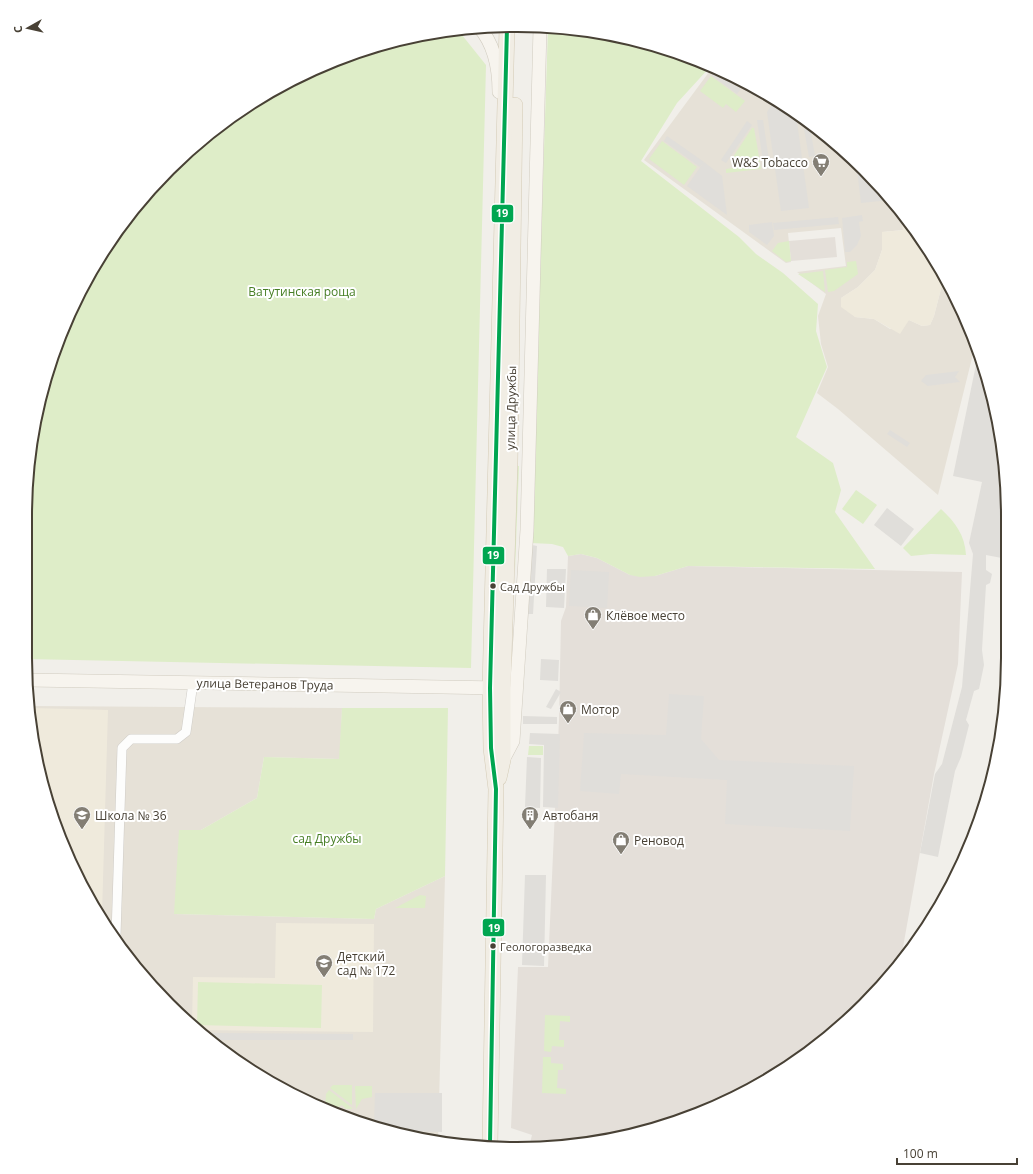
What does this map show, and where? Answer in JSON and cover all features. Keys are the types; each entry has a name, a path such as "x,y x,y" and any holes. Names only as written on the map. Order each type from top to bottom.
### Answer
{"main road":[{"name":"улица Дружбы","path":"490,1141 496,789 491,748 504,688 504,140 507,32"},
{"name":"улица Дружбы","path":"496,789 503,760 510,463 516,32"},
{"path":"483,33 490,43 498,69 500,118 504,140"},
{"path":"504,688 527,530 540,33"},
{"name":"улица Ветеранов Труда","path":"33,680 504,688"}],"street":[{"path":"116,930 122,748 130,738 177,739 186,732 193,683"}],"shaded area":[{"path":"709,72 759,97 811,132 836,152 881,197 902,224 903,230 882,232 882,250 875,270 858,287 841,298 855,317 874,319 890,329 909,320 922,326 930,325 934,316 942,285 964,331 973,355 938,495 838,409 817,393 828,367 821,344 818,316 826,294 797,272 846,266 841,228 788,233 791,262 786,263 644,160"},
{"path":"712,74 731,82 741,89 737,94 711,75"},
{"path":"772,105 797,122 809,208 781,211 767,112"},
{"path":"757,120 763,120 770,167 764,168"},
{"path":"747,121 752,125 726,163 721,160"},
{"path":"804,129 806,129 811,132 815,156 809,157"},
{"path":"667,136 704,162 700,167 664,141"},
{"path":"704,162 722,176 727,215 687,186"},
{"path":"857,172 884,201 861,203"},
{"path":"862,215 863,221 859,222 861,236 857,245 850,252 845,252 842,218"},
{"path":"838,217 839,224 774,230 773,223"},
{"path":"772,222 774,236 767,245 749,232 749,225"},
{"path":"902,224 919,247 942,285 934,316 930,325 922,326 909,320 900,334 874,319 855,317 841,307 841,298 858,287 875,270 882,250 882,232 903,230"},
{"path":"835,237 837,257 791,261 789,241"},
{"path":"976,364 992,422 997,453 1000,485 1001,558 986,555 986,570 992,574 990,583 986,585 982,650 984,665 979,689 974,691 966,720 969,725 961,757 955,771 938,857 920,853 935,774 942,764 962,687 973,554 969,543 982,482 953,476"},
{"path":"959,371 955,377 960,382 928,386 921,381 926,375"},
{"path":"890,430 910,443 907,447 887,434"},
{"path":"887,508 914,529 901,546 874,525"},
{"path":"532,545 537,546 533,614 528,614"},
{"path":"581,554 597,558 630,575 655,576 688,566 962,572 958,664 934,774 903,950 881,977 836,1022 811,1042 759,1077 731,1092 672,1116 611,1133 580,1138 530,1142 532,1135 511,1128 518,967 548,967 559,720 561,621 566,607 568,556"},
{"path":"547,569 566,569 564,608 546,607"},
{"path":"571,570 609,572 607,608 569,606"},
{"path":"541,659 559,660 558,681 540,680"},
{"path":"556,689 561,692 551,709 546,707"},
{"path":"669,694 704,696 701,739 719,760 854,766 850,831 725,824 727,780 621,774 619,794 580,791 584,733 666,735"},
{"path":"35,706 342,708 340,759 264,757 257,798 201,830 174,914 374,919 376,909 445,876 438,1136 422,1133 361,1116 302,1092 274,1077 247,1060 197,1022 152,977 114,927 97,900 69,843 58,813 41,752"},
{"name":"Школа № 36","path":"35,708 108,710 102,908 82,872 58,813 41,752"},
{"path":"523,716 557,717 557,724 523,724"},
{"path":"530,733 560,734 558,808 543,807 544,745 529,744"},
{"path":"527,757 541,758 540,808 525,807"},
{"path":"525,875 546,875 544,966 522,965"},
{"name":"Детский сад № 172","path":"276,923 374,924 373,1032 207,1030 192,1017 193,977 275,978"},
{"path":"211,1033 353,1034 353,1040 220,1040"},
{"path":"375,1093 442,1093 442,1132 416,1131 374,1120"}],"green space":[{"path":"548,33 611,41 672,58 706,71 677,103 641,161 739,237 756,254 783,273 818,304 816,331 827,367 796,437 833,463 841,490 835,512 875,569 688,566 655,576 640,577 630,575 597,558 581,554 568,556 563,547 552,544 531,543"},
{"name":"Ватутинская роща","path":"462,35 486,65 471,668 32,658 33,485 41,422 58,361 69,331 97,274 114,247 152,197 197,152 247,114 274,97 331,69 361,58 422,41"},
{"path":"711,76 745,101 736,112 726,104 723,108 700,91"},
{"path":"752,128 754,128 760,162 735,165 733,157"},
{"path":"662,141 697,167 684,185 649,159"},
{"path":"760,164 761,169 726,173 726,169"},
{"path":"789,241 791,261 786,262 772,251 778,243"},
{"path":"856,261 858,274 834,291 828,292 825,270 847,267 847,262"},
{"path":"823,271 825,292 798,274"},
{"path":"515,466 519,466 515,570 512,551"},
{"path":"856,490 877,505 863,524 842,509"},
{"path":"941,509 958,529 964,541 966,555 931,554 911,556 903,548"},
{"name":"сад Дружбы","path":"342,708 448,708 445,876 376,909 374,919 174,914 179,830 201,830 257,798 264,757 339,759"},
{"path":"529,746 543,746 543,755 528,755"},
{"path":"420,895 426,896 425,908 395,908"},
{"path":"198,982 322,985 321,1028 201,1025 197,1022"},
{"path":"545,1015 570,1016 570,1022 560,1021 559,1040 564,1040 564,1047 552,1046 551,1052 544,1051"},
{"path":"543,1057 551,1057 551,1063 563,1064 563,1070 558,1070 557,1088 566,1089 566,1094 542,1093"},
{"path":"333,1085 352,1085 352,1105 330,1088"},
{"path":"355,1086 372,1086 372,1097 362,1099 356,1109"},
{"path":"329,1090 352,1109 346,1109 342,1105 338,1107 325,1102 326,1094"}],"transit line":[{"name":"19","path":"490,1141 496,789 491,748 490,688 507,32"}],"place":[{"name":"W&S Tobacco","path":"821,177"},
{"name":"Сад Дружбы","path":"493,586"},
{"name":"Клёвое место","path":"593,630"},
{"name":"Мотор","path":"568,724"},
{"name":"Школа № 36","path":"82,830"},
{"name":"Автобаня","path":"530,830"},
{"name":"Реновод","path":"621,855"},
{"name":"Геологоразведка","path":"493,946"},
{"name":"Детский сад № 172","path":"324,978"}]}
